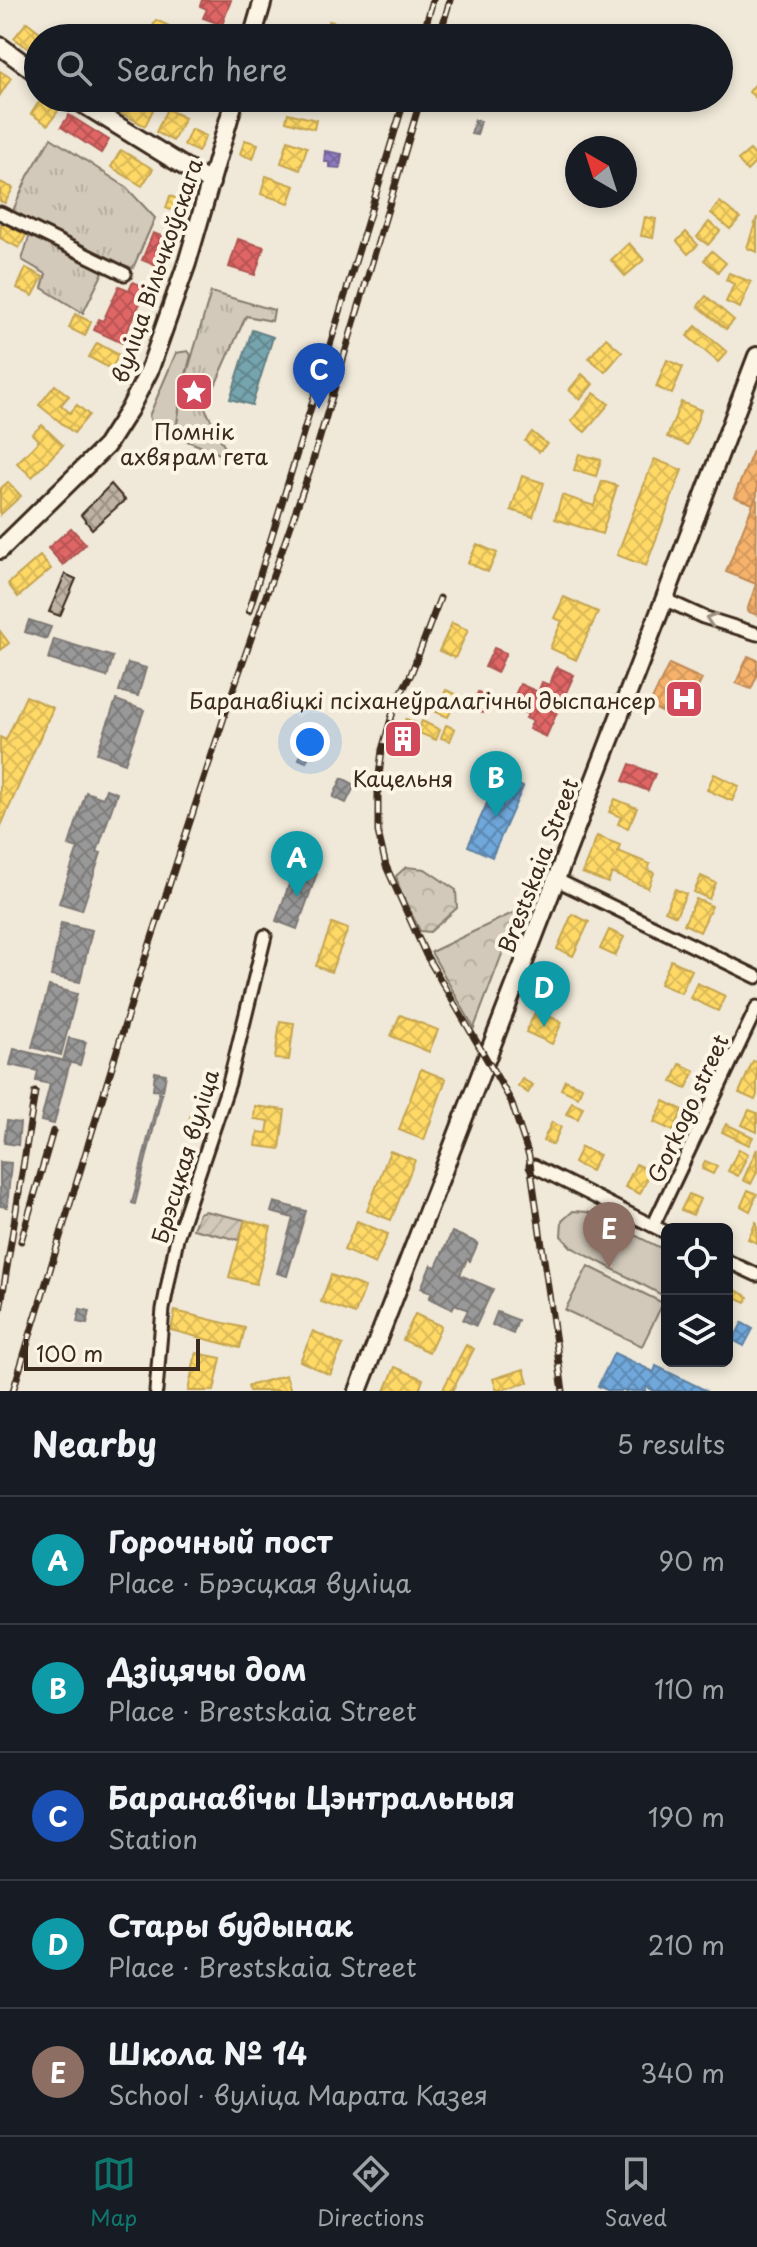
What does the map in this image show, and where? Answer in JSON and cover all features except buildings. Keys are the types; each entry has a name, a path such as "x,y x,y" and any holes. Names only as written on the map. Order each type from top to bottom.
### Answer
{"main road":[{"path":"256,24 263,0"},
{"path":"0,46 24,64"},
{"path":"96,112 211,183"},
{"name":"вуліца Вільчкоўскага","path":"0,550 106,446 149,371 231,112"},
{"name":"Brestskaia Street","path":"358,1391 666,600 757,356"}],"street":[{"path":"0,213 125,274"},
{"path":"666,600 694,614 757,634"},
{"path":"555,879 757,977"},
{"name":"Брэсцкая вуліца","path":"156,1391 163,1309 177,1238 229,1083 265,936"},
{"name":"Gorkogo street","path":"653,1226 757,1007"},
{"path":"534,1166 661,1230"},
{"path":"733,1264 757,1275"}],"green space":[{"path":"51,138 126,187 155,218 133,268 109,260 83,313 42,288 46,274 22,260 33,224 12,213 28,176"},
{"path":"211,292 274,310 272,321 246,316 205,408 230,458 175,436 182,390"},
{"path":"188,351 191,355 175,436 152,424 149,416 176,353"},
{"path":"406,867 425,869 456,890 457,908 430,932 420,931 401,893 396,876"},
{"path":"519,910 474,1028 431,952"},
{"path":"205,1211 245,1220 239,1240 193,1229 199,1213"},
{"path":"573,1211 588,1212 661,1248 661,1294 571,1247 561,1236 562,1221"},
{"path":"588,1266 661,1302 642,1346 565,1310"}],"railway":[{"path":"426,24 433,0"},
{"path":"443,24 450,0"},
{"path":"249,611 401,112"},
{"path":"13,1391 142,968 234,687 311,467 417,112"},
{"path":"440,598 411,674 395,705 382,750 378,832 386,866 426,955 511,1101 529,1156 563,1391"},
{"path":"0,1311 35,1092"},
{"path":"21,1241 53,1131"}],"place":[{"name":"Помнік ахвярам гета","path":"194,392"},
{"name":"Баранавічы Цэнтральныя","path":"319,409"},
{"name":"Баранавіцкі псіханеўралагічны дыспансер","path":"684,699"},
{"name":"Кацельня","path":"403,739"},
{"name":"Дзіцячы дом","path":"496,817"},
{"name":"Горочный пост","path":"297,897"},
{"name":"Стары будынак","path":"544,1027"},
{"name":"Школа № 14","path":"609,1268"}]}
